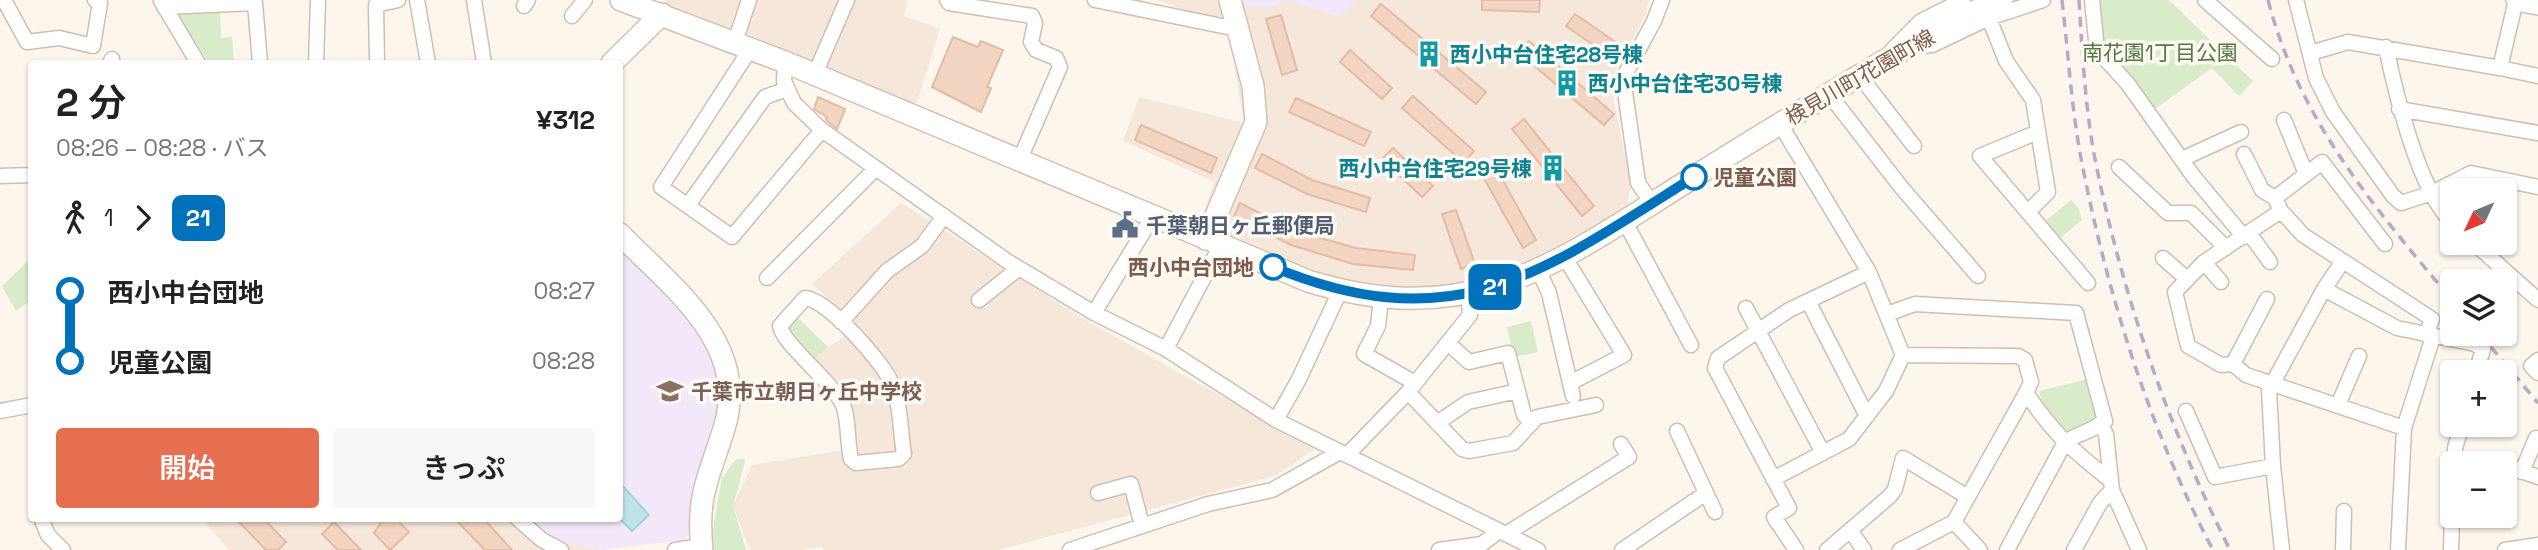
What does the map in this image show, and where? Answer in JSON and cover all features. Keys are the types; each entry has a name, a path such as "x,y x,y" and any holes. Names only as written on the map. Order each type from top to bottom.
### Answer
{"street":[{"path":"4,0 27,42 59,38 93,46 100,3 95,0"},
{"path":"316,60 318,0"},
{"path":"377,60 376,5 398,0"},
{"path":"417,0 427,60"},
{"path":"474,0 484,60"},
{"path":"572,16 585,0"},
{"name":"検見川町花園町線","path":"621,0 657,8 1308,281 1340,291 1381,298 1444,298 1501,285 1539,271 1916,41 1991,3 2003,0"},
{"path":"749,0 743,45 661,187 732,237 822,130"},
{"path":"815,74 847,0"},
{"path":"947,0 949,3 995,5 1032,16 1035,23 1031,42 1036,50 1056,58 1060,67 1020,159"},
{"path":"1095,0 1237,29"},
{"path":"1166,349 1214,242 1256,122 1254,86 1230,0"},
{"path":"1652,203 1638,183 1623,78 1654,21 1661,0"},
{"path":"1882,61 1921,21 1963,0"},
{"path":"1916,41 1932,45 1989,18 2043,0"},
{"path":"2092,0 2096,50 2128,84 2182,159 2270,262"},
{"path":"2205,0 2272,59"},
{"path":"2296,0 2316,78 2333,112 2393,196 2401,203 2432,193 2471,173 2538,187"},
{"path":"2500,68 2517,0 2538,4"},
{"path":"196,60 162,4 255,3 260,60"},
{"path":"614,60 657,8"},
{"path":"1989,18 2006,61 2033,100 2048,192 2028,212"},
{"path":"2310,53 2347,43 2386,47 2538,76"},
{"path":"2386,47 2399,109 2432,193 2440,205"},
{"path":"786,62 784,81 794,103 822,130 1019,268 1094,313 1166,349 1276,420 1531,548"},
{"path":"1859,75 1914,146"},
{"path":"688,205 765,97 787,89"},
{"path":"1829,94 1901,187 1978,276"},
{"path":"2399,109 2538,133"},
{"path":"2284,120 2306,174"},
{"path":"1773,479 1849,439 1886,391 1902,355 1869,272 1780,124"},
{"path":"2038,132 1980,156 2088,283"},
{"path":"2182,159 2241,132"},
{"path":"2244,154 2262,190 2303,235 2432,319 2430,336 2404,428 2398,550"},
{"path":"2385,244 2322,162 2306,174 2246,235 2204,262 2175,292 2188,346 2221,365 2233,364 2246,375 2274,382 2404,428"},
{"path":"2119,167 2168,213 2191,213 2226,248"},
{"path":"767,278 876,168"},
{"path":"0,176 28,176"},
{"path":"841,322 887,271 922,246 944,216"},
{"path":"1094,313 1153,216"},
{"path":"1624,220 1691,345"},
{"path":"623,237 707,325 719,344 727,365 730,404 701,500 702,548 675,550"},
{"path":"1539,271 1549,293 1571,390 1624,355 1564,256"},
{"path":"2489,256 2538,300"},
{"path":"2163,258 2187,279"},
{"path":"2282,550 2273,466 2269,390 2324,289 2343,261"},
{"path":"2204,262 2221,282"},
{"path":"979,300 1019,268"},
{"path":"1796,550 1774,517 1789,508 1715,368 1718,358 1759,331 1808,301 1869,272"},
{"path":"2324,289 2397,328 2475,344 2483,349 2480,360"},
{"path":"1276,420 1299,380 1340,291"},
{"path":"1070,550 1208,504 1272,490 1344,454 1411,388 1449,344 1470,315 1468,293"},
{"path":"805,298 813,298 841,322 877,359 891,380 904,454 898,459 856,463 851,458 843,404 804,356 780,332 780,326 805,298"},
{"path":"1381,298 1378,326 1364,354 1411,388 1437,423 1462,449 1469,451 1513,443 1537,418 1596,405"},
{"path":"2233,364 2267,299"},
{"path":"1808,301 1867,416"},
{"path":"1887,314 1915,304 2076,313 2105,421 2089,433 2071,437 2064,444 2007,550"},
{"path":"1746,307 1823,453"},
{"path":"1449,344 1469,362 1508,353 1524,415 1532,423"},
{"path":"1900,550 1954,522 2031,382 2025,360 2018,356 1902,355"},
{"path":"2338,405 2359,356"},
{"path":"2538,360 2531,366 2538,373"},
{"path":"1437,423 1468,402 1518,391"},
{"path":"2026,393 2047,425 2064,444 2111,485"},
{"path":"0,411 28,406"},
{"path":"2186,411 2215,477 2273,466"},
{"path":"2100,424 2106,434 2111,485 2139,550"},
{"path":"1677,431 1715,512"},
{"path":"2536,438 2516,470 2538,477"},
{"path":"1439,550 1482,544 1503,533 1629,457 1621,444"},
{"path":"1827,550 1895,489 1903,458 1968,496"},
{"path":"1098,493 1131,484 1142,525"},
{"path":"2074,550 2111,485"},
{"path":"1622,550 1706,493"},
{"path":"2343,550 2344,511"},
{"path":"43,522 48,535 63,550"},
{"path":"521,522 542,541 561,550"},
{"path":"1954,522 1980,550"},
{"path":"2451,550 2452,528"},
{"path":"1850,530 1864,550"},
{"path":"2505,550 2538,545"}],"shaded area":[{"path":"665,0 908,0 904,16 940,29 917,102 911,107 667,7"},
{"name":"西小中台団地","path":"1157,0 1649,0 1646,14 1610,82 1631,185 1627,206 1532,265 1462,289 1395,290 1332,280 1199,225 1214,182 1123,141 1139,97 1244,123 1226,17 1197,14"},
{"path":"1240,0 1356,0 1340,17 1290,1 1266,7 1241,5"},
{"path":"901,203 1082,318 1315,449 1275,476 998,550 824,550 822,547 802,550 750,550 733,506 752,465 850,449 845,404 810,359 859,327 812,284"},
{"name":"千葉市立朝日ヶ丘中学校","path":"623,251 697,329 713,354 721,404 695,480 691,502 692,530 685,540 601,550 573,545 547,534 534,522 623,522"},
{"path":"204,522 534,522 547,534 574,545 601,550 229,550"}],"green space":[{"name":"南花園1丁目公園","path":"2101,0 2169,0 2253,81 2239,96 2212,68 2152,111 2103,51"},
{"path":"220,7 221,38 232,37 234,60 207,60 178,12"},
{"path":"2071,200 2079,209 2082,220 2058,240 2044,222"},
{"path":"28,261 28,302 16,311 2,286"},
{"path":"795,315 828,347 814,359 785,331"},
{"path":"1531,321 1538,352 1514,357 1507,327"},
{"path":"2088,379 2097,418 2072,434 2048,418 2039,391"},
{"path":"744,458 733,506 746,550 709,550 722,478 735,460"}],"water":[{"path":"623,486 649,515 632,531 623,522"}],"building":[{"path":"1482,0 1540,0 1539,12 1482,10"},
{"name":"西小中台住宅28号棟","path":"1381,4 1486,92 1476,104 1371,16"},
{"path":"1575,14 1621,46 1612,58 1566,26"},
{"path":"1281,15 1297,70 1282,75 1266,19"},
{"path":"953,37 978,47 981,41 1003,50 987,87 991,88 981,112 932,87"},
{"name":"西小中台住宅30号棟","path":"1529,41 1614,114 1604,125 1519,53"},
{"path":"1350,50 1392,88 1382,99 1340,62"},
{"path":"1413,96 1474,151 1464,163 1402,108"},
{"path":"818,97 845,109 837,129 826,120 827,117 814,109"},
{"path":"1296,98 1371,132 1364,146 1289,112"},
{"name":"西小中台住宅29号棟","path":"1524,119 1594,206 1582,216 1512,129"},
{"path":"1141,125 1217,158 1211,173 1135,140"},
{"path":"1393,148 1433,186 1422,197 1382,159"},
{"path":"1262,154 1312,180 1370,198 1366,212 1307,194 1255,168"},
{"path":"1496,168 1536,240 1523,248 1482,175"},
{"path":"1240,203 1295,231 1356,248 1415,255 1413,270 1353,264 1291,245 1234,216"},
{"path":"1456,210 1475,264 1461,269 1442,214"},
{"path":"239,522 267,522 286,542 278,550 266,550"},
{"path":"334,522 361,550 338,550 322,534"},
{"path":"381,522 399,522 409,532 390,550 374,533"},
{"path":"458,522 487,522 512,550 485,550"}],"railway":[{"path":"2062,0 2080,153 2116,306 2168,455 2213,550"},
{"path":"2079,0 2084,77 2094,154 2132,307 2166,406 2230,550"},
{"path":"2268,0 2282,44 2319,123 2368,196 2440,285"},
{"path":"2490,346 2538,403"}],"bus line":[{"name":"21","path":"1273,267 1340,291 1375,297 1404,300 1444,298 1483,290 1539,271 1694,177"}],"place":[{"name":"西小中台住宅28号棟","path":"1429,54"},
{"name":"西小中台住宅30号棟","path":"1567,83"},
{"name":"西小中台住宅29号棟","path":"1553,168"},
{"name":"児童公園","path":"1694,177"},
{"name":"千葉朝日ヶ丘郵便局","path":"1125,225"},
{"name":"西小中台団地","path":"1273,267"},
{"name":"千葉市立朝日ヶ丘中学校","path":"670,391"}]}
